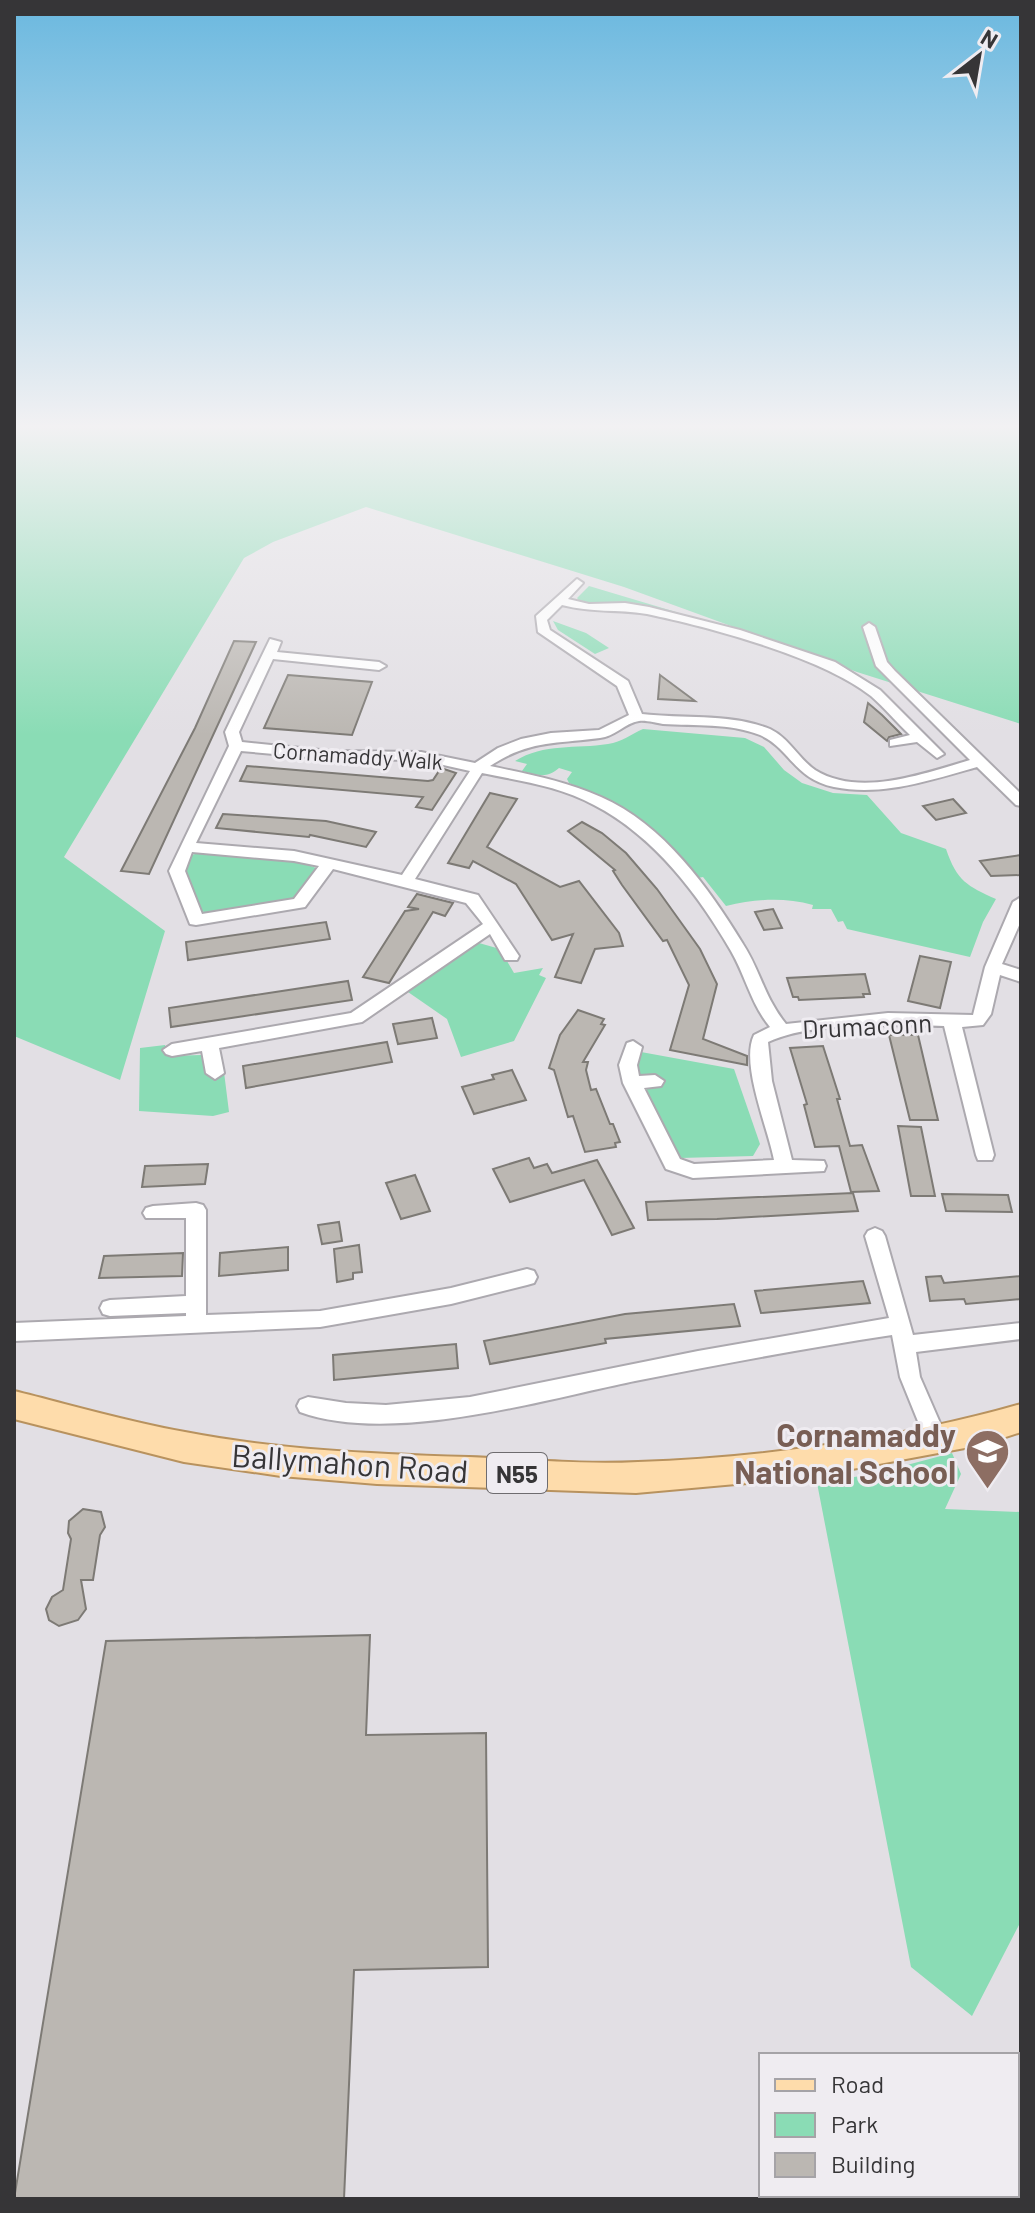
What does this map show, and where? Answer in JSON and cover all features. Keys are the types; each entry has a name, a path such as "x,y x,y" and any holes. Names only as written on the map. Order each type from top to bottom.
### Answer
{"main road":[{"name":"Ballymahon Road","path":"14,1405 184,1447 281,1461 408,1470 636,1478 759,1469 936,1439 1021,1418"}],"street":[{"path":"577,583 540,619 544,632 623,684 637,717"},
{"path":"559,600 589,608 625,607 649,611 810,657 845,673 875,693 937,754"},
{"path":"869,627 881,663 890,674 1021,802"},
{"name":"Cornamaddy Walk","path":"329,863 299,903 189,921 177,875 187,847 236,746 232,732 272,649 379,666"},
{"path":"406,881 479,767 503,751 526,742 602,734 637,717 755,729 782,743 810,772 844,783 892,783 981,762"},
{"path":"895,743 921,737"},
{"name":"Cornamaddy Walk","path":"236,746 330,755 421,756 554,784"},
{"path":"554,784 565,770"},
{"name":"Drumaconn","path":"554,784 611,808 646,832 673,858 709,901 730,933 763,1007 782,1030"},
{"path":"187,847 301,857 472,899 511,956"},
{"name":"Drumaconn","path":"784,1167 775,1118 756,1055 763,1036 782,1030 859,1021 952,1022 979,1019 993,967 1021,902"},
{"path":"172,1050 356,1018 492,925"},
{"path":"993,967 1021,976"},
{"name":"Drumaconn","path":"952,1022 985,1155"},
{"path":"210,1044 215,1073"},
{"path":"633,1047 628,1065 632,1083 673,1164 693,1171 817,1166"},
{"path":"632,1083 655,1081"},
{"path":"153,1213 196,1210 196,1314"},
{"path":"875,1236 886,1265 910,1377 936,1439"},
{"path":"110,1308 320,1319 451,1296 527,1277"},
{"path":"14,1332 196,1314"},
{"path":"308,1406 349,1411 451,1409 685,1362 901,1335 1021,1331"}],"green space":[{"path":"14,528 309,528 273,542 244,558 64,857 165,931 120,1080 14,1036"},
{"path":"435,528 1021,528 1021,724 857,672 624,587"},
{"path":"589,586 686,615 627,603 581,603 577,598"},
{"path":"553,621 586,633 609,648 595,654 558,630"},
{"path":"643,729 745,738 764,747 784,770 802,783 833,793 867,795 901,833 946,849 964,881 996,899 983,922 970,957 847,929 843,921 838,922 831,909 812,909 813,905 802,902 770,900 726,906 703,877 698,878 640,822 569,783 567,779 572,772 559,768 550,774 537,775 522,771 527,764 515,761 537,751 613,743"},
{"path":"201,852 298,861 316,868 296,897 289,901 206,913 200,910 184,872 192,855"},
{"path":"479,943 500,949 514,973 543,968 539,975 546,978 514,1041 461,1057 447,1019 408,992"},
{"path":"165,1045 168,1056 201,1055 206,1075 224,1072 229,1112 213,1116 139,1111 140,1048"},
{"path":"641,1052 734,1069 760,1144 753,1156 680,1158 636,1068"},
{"path":"952,1453 961,1474 945,1509 1021,1512 1021,1921 972,2016 911,1967 817,1483 873,1474"}],"building":[{"path":"234,641 256,642 149,874 121,871 195,728"},
{"path":"288,675 372,682 352,735 264,728"},
{"path":"660,675 695,701 658,699"},
{"path":"868,703 901,734 889,737 887,741 864,722"},
{"path":"247,766 428,781 433,780 441,768 456,773 432,810 416,807 423,797 240,781"},
{"path":"490,793 517,799 487,847 560,887 579,881 619,933 623,946 595,949 581,983 555,977 573,934 552,940 516,884 473,861 469,868 448,863"},
{"path":"953,799 966,813 936,820 923,806"},
{"path":"223,814 326,821 376,832 366,847 310,835 216,828"},
{"path":"582,822 602,833 626,853 657,889 700,949 717,984 703,1039 747,1056 747,1065 670,1050 689,985 667,940 663,941 622,885 615,870 568,831"},
{"path":"1021,855 1021,875 991,876 980,861"},
{"path":"417,894 453,903 445,916 433,912 389,983 363,977 405,911 419,909 408,907"},
{"path":"773,909 782,928 764,930 755,912"},
{"path":"326,922 330,939 188,960 186,942"},
{"path":"920,956 951,962 940,1008 908,1001"},
{"path":"865,974 870,994 863,994 864,997 799,1000 793,997 787,978"},
{"path":"348,981 352,1000 171,1027 169,1008"},
{"path":"578,1010 604,1019 601,1024 605,1025 583,1062 588,1062 586,1070 591,1090 596,1089 620,1142 615,1143 616,1147 585,1152 573,1116 568,1117 554,1070 549,1068 560,1035"},
{"path":"432,1018 437,1038 398,1044 393,1024"},
{"path":"889,1035 918,1035 938,1120 910,1120"},
{"path":"387,1042 392,1062 246,1088 243,1066"},
{"path":"823,1046 840,1099 837,1099 850,1146 862,1145 879,1191 851,1192 839,1146 815,1147 804,1105 807,1104 790,1048"},
{"path":"512,1070 526,1100 474,1114 462,1087 494,1079 492,1075"},
{"path":"898,1126 921,1127 935,1196 911,1196"},
{"path":"529,1158 534,1168 547,1164 552,1173 597,1160 634,1228 612,1235 584,1180 510,1202 493,1169"},
{"path":"208,1164 205,1184 142,1187 145,1166"},
{"path":"415,1175 430,1211 401,1219 386,1183"},
{"path":"853,1193 858,1211 717,1219 648,1220 646,1202"},
{"path":"942,1194 1008,1195 1012,1212 946,1211"},
{"path":"339,1222 342,1241 322,1244 318,1225"},
{"path":"359,1245 362,1272 353,1273 353,1279 337,1282 334,1249"},
{"path":"288,1247 288,1270 219,1276 220,1253"},
{"path":"183,1253 182,1276 99,1278 104,1256"},
{"path":"941,1276 944,1283 1021,1276 1021,1299 966,1304 964,1299 930,1301 926,1277"},
{"path":"863,1281 870,1303 761,1313 755,1291"},
{"path":"734,1304 740,1326 605,1339 606,1343 490,1364 484,1341 625,1314"},
{"path":"456,1344 458,1368 334,1380 333,1355"},
{"path":"83,1509 101,1512 105,1527 100,1535 93,1580 81,1580 86,1609 78,1620 59,1626 49,1620 46,1609 52,1597 63,1590 71,1539 69,1521"},
{"path":"370,1635 366,1735 486,1733 488,1967 354,1970 344,2199 14,2199 106,1641"}],"place":[{"name":"Cornamaddy National School","path":"987,1491"}]}
